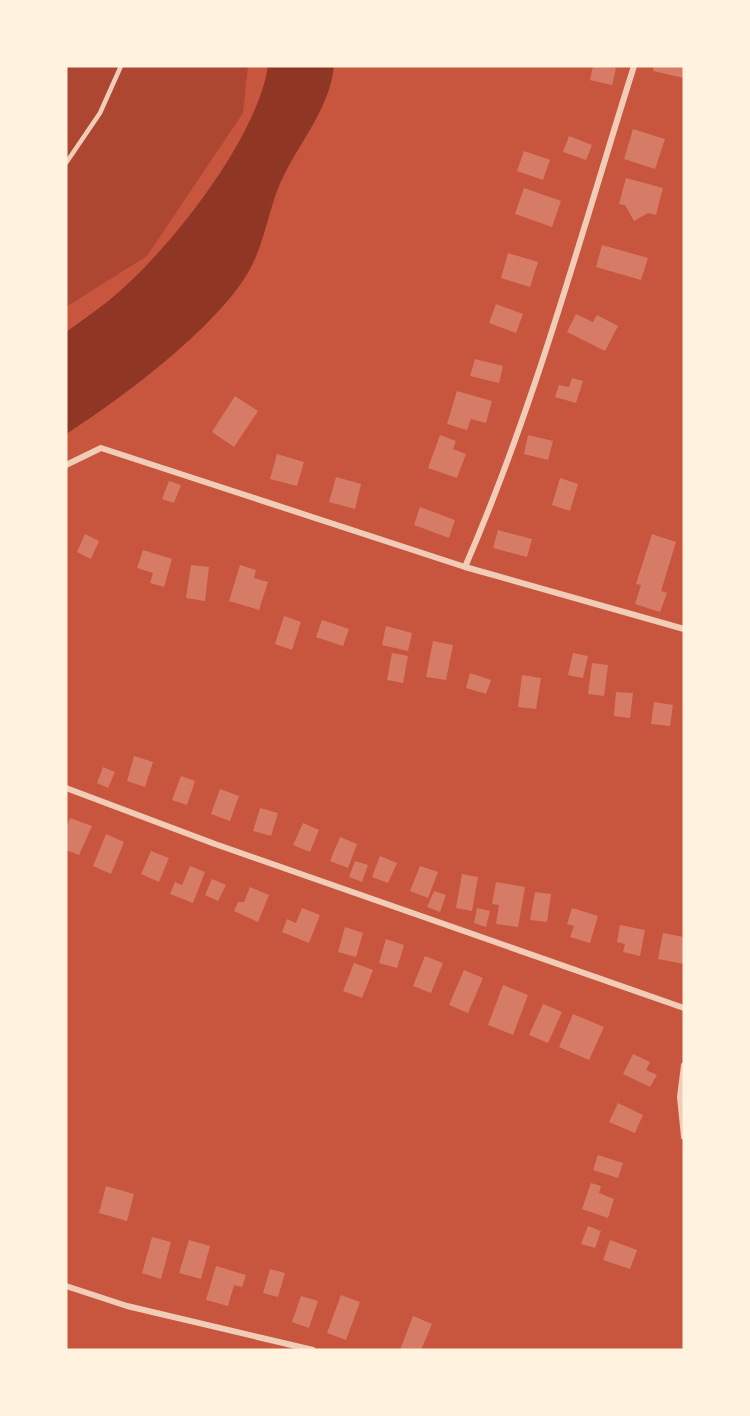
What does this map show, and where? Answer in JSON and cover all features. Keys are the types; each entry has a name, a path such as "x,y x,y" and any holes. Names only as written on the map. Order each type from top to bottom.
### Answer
{"street":[{"path":"465,567 493,503 541,361 634,66"},
{"path":"66,465 101,448 465,567 684,628"},
{"path":"66,788 215,844 684,1008"},
{"path":"684,1065 680,1096 684,1137"},
{"path":"66,1286 127,1306 313,1350"}],"lane":[{"path":"66,163 100,113 121,66"}],"shaded area":[{"path":"66,66 248,66 243,113 147,256 66,307"},
{"path":"268,66 334,66 327,95 280,184 253,263 240,285 197,333 142,380 66,434 66,332 107,302 156,256 206,194 228,161 246,127 260,95"}],"building":[{"path":"593,66 616,68 612,85 590,80"},
{"path":"654,66 684,66 684,78 653,71"},
{"path":"633,129 665,139 655,169 624,159"},
{"path":"569,136 592,145 586,160 563,152"},
{"path":"524,151 550,160 543,180 517,171"},
{"path":"626,178 663,188 656,215 648,213 634,221 625,205 619,204"},
{"path":"524,188 561,201 552,227 515,214"},
{"path":"602,245 648,258 641,280 596,267"},
{"path":"508,253 538,262 530,287 501,278"},
{"path":"496,304 523,314 516,333 489,323"},
{"path":"576,314 593,322 597,315 618,326 605,351 567,332"},
{"path":"475,359 503,366 499,383 470,376"},
{"path":"572,378 583,381 576,403 555,397 559,385 569,387"},
{"path":"457,391 492,401 486,423 471,419 467,430 447,424"},
{"path":"235,396 258,411 234,447 212,432"},
{"path":"440,435 456,441 453,449 466,454 457,478 428,468"},
{"path":"528,435 553,441 548,460 524,454"},
{"path":"277,454 304,462 297,486 270,479"},
{"path":"336,477 361,484 355,509 329,502"},
{"path":"560,478 578,484 570,511 552,505"},
{"path":"169,481 181,485 174,503 162,499"},
{"path":"420,507 455,520 449,538 414,525"},
{"path":"498,530 532,539 527,557 493,548"},
{"path":"85,534 99,541 91,559 77,552"},
{"path":"652,534 676,542 661,591 667,593 660,612 635,604 641,585 636,584"},
{"path":"143,550 172,559 164,587 150,583 153,573 137,568"},
{"path":"191,565 209,567 205,601 186,598"},
{"path":"240,565 256,570 254,578 268,582 259,610 229,601"},
{"path":"284,616 301,622 292,650 275,644"},
{"path":"322,620 349,629 343,646 316,637"},
{"path":"386,626 412,633 408,651 382,645"},
{"path":"433,641 453,645 446,680 426,677"},
{"path":"392,653 408,656 403,683 387,680"},
{"path":"573,653 588,656 583,678 568,675"},
{"path":"592,663 608,665 604,696 588,694"},
{"path":"470,673 491,680 486,694 466,688"},
{"path":"522,675 541,678 536,709 518,707"},
{"path":"616,692 633,693 630,718 614,716"},
{"path":"654,702 673,705 670,726 651,724"},
{"path":"134,756 153,762 145,787 127,781"},
{"path":"103,767 115,772 108,788 97,783"},
{"path":"181,776 195,781 187,805 172,800"},
{"path":"220,789 239,796 230,821 211,814"},
{"path":"260,808 278,813 271,836 253,831"},
{"path":"70,818 92,826 79,855 66,850 66,828"},
{"path":"303,823 319,830 310,852 293,845"},
{"path":"106,834 124,842 111,874 93,866"},
{"path":"340,837 357,844 348,868 330,861"},
{"path":"151,851 169,858 159,882 141,874"},
{"path":"380,856 397,863 388,883 372,877"},
{"path":"355,861 368,865 362,882 349,877"},
{"path":"190,866 205,872 193,903 170,894 175,882 182,885"},
{"path":"420,866 438,872 428,898 410,891"},
{"path":"462,874 478,877 472,911 456,908"},
{"path":"212,879 226,885 218,901 205,895"},
{"path":"496,882 525,887 518,927 496,924 499,905 492,904"},
{"path":"250,887 269,895 258,922 234,911 238,902 244,902"},
{"path":"434,891 446,895 440,912 427,907"},
{"path":"535,892 551,894 547,922 530,920"},
{"path":"302,908 320,915 309,943 282,932 287,919 296,923"},
{"path":"477,908 490,911 486,927 474,923"},
{"path":"572,908 598,916 590,943 570,937 574,926 567,924"},
{"path":"620,925 645,930 640,956 623,952 625,944 617,942"},
{"path":"345,927 363,933 356,957 338,952"},
{"path":"663,933 684,937 684,964 658,959"},
{"path":"386,939 404,945 397,968 379,963"},
{"path":"425,956 443,963 431,993 413,986"},
{"path":"354,963 373,970 362,998 343,991"},
{"path":"464,970 483,978 468,1013 449,1005"},
{"path":"503,985 528,995 513,1035 488,1025"},
{"path":"543,1004 562,1012 548,1043 529,1035"},
{"path":"573,1014 604,1027 589,1060 559,1047"},
{"path":"633,1054 650,1062 646,1070 657,1075 650,1087 623,1074"},
{"path":"618,1103 643,1115 635,1133 609,1122"},
{"path":"598,1155 623,1163 618,1178 593,1170"},
{"path":"591,1183 601,1186 599,1193 614,1199 608,1218 582,1209"},
{"path":"106,1186 134,1194 127,1221 99,1213"},
{"path":"588,1226 601,1231 595,1248 581,1244"},
{"path":"152,1237 171,1242 161,1279 142,1273"},
{"path":"189,1240 210,1246 201,1279 179,1273"},
{"path":"610,1240 637,1250 630,1269 603,1260"},
{"path":"216,1266 246,1275 242,1287 234,1285 228,1306 206,1300"},
{"path":"270,1269 285,1273 278,1297 263,1293"},
{"path":"341,1295 360,1302 346,1340 327,1333"},
{"path":"301,1296 318,1301 309,1328 292,1322"},
{"path":"413,1316 432,1324 421,1350 400,1350"}]}
